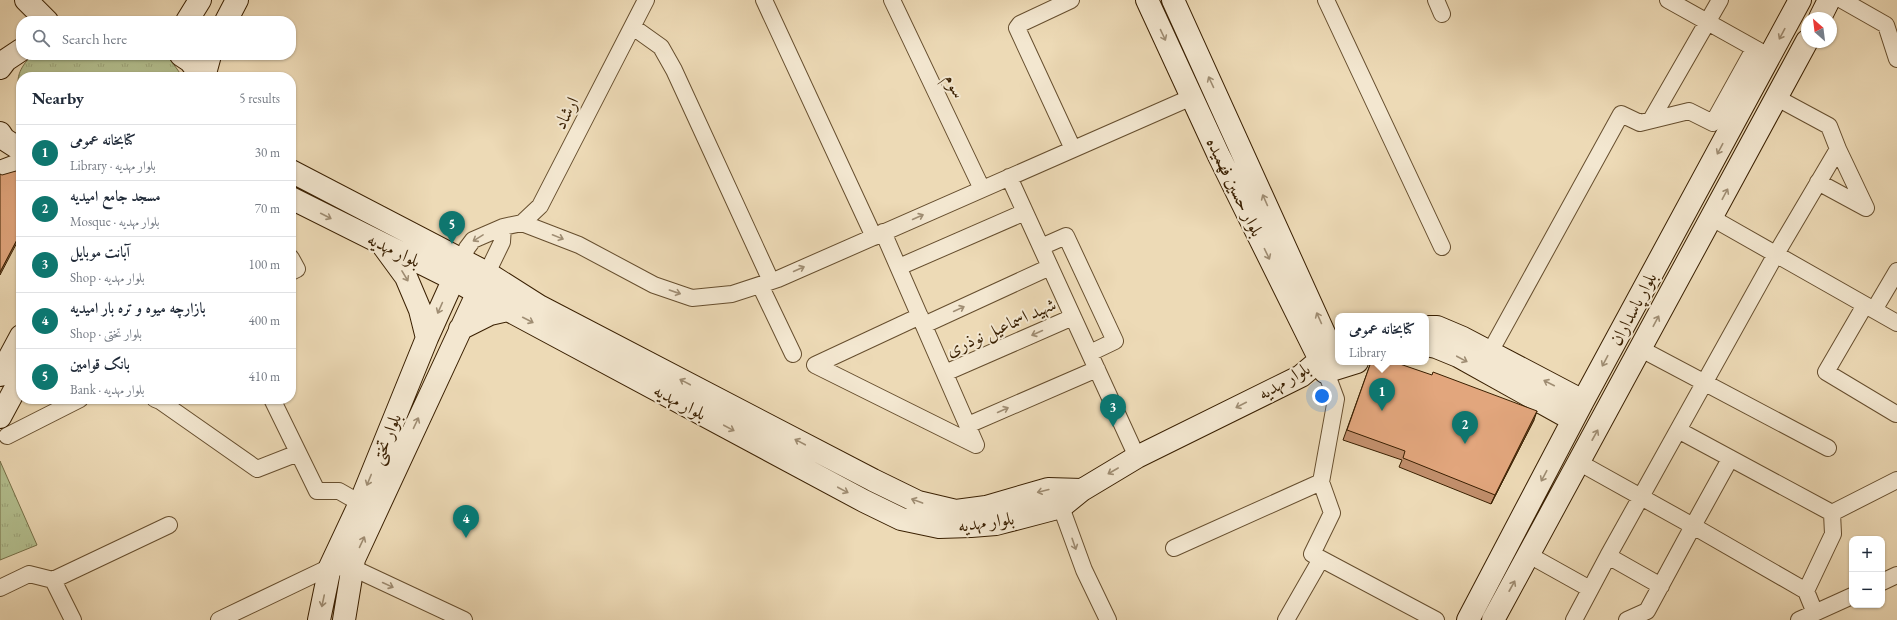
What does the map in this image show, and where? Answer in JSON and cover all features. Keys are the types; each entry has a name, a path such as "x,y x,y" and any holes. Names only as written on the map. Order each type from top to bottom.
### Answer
{"street":[{"path":"190,16 200,0"},
{"path":"229,16 237,0"},
{"name":"ارشاد","path":"458,269 467,248 473,240 503,227 522,222 540,206 646,0"},
{"path":"764,0 879,235 898,267 922,321 968,425 976,445 815,365 922,321 1050,267"},
{"name":"سوم","path":"892,0 982,189"},
{"path":"1071,0 1020,24 1017,28 1073,149"},
{"name":"بلوار حسین فهمیده","path":"1147,0 1222,163 1335,359"},
{"path":"1326,0 1442,247"},
{"path":"1490,352 1621,114 1640,123 1688,111 1713,122 1762,53 1668,0"},
{"path":"1651,120 1720,0"},
{"name":"بلوار پاسداران","path":"1468,620 1762,53 1800,0"},
{"path":"1823,12 1829,0"},
{"path":"1842,0 1886,25 1897,59"},
{"name":"بلوار حسین فهمیده","path":"1176,1 1317,315 1335,359"},
{"path":"633,27 661,47 674,70 765,283 793,354"},
{"name":"بلوار پاسداران","path":"1493,620 1580,463 1803,48"},
{"path":"0,68 6,60 16,53"},
{"path":"190,60 199,72"},
{"path":"205,72 208,60"},
{"path":"522,222 579,245 654,285 692,298 732,294 765,283 879,235 1192,97"},
{"path":"1777,98 1829,126 1866,208 1818,182"},
{"path":"0,133 16,165"},
{"path":"1574,620 1776,254 1838,148"},
{"name":"بلوار مهدیه","path":"296,174 458,269 477,292 508,310 864,501 901,519 939,527 996,524 1062,507 1082,490 1137,457 1300,376 1335,361"},
{"path":"1009,177 1137,457"},
{"name":"بلوار مهدیه","path":"296,201 382,244 458,269 487,273 539,306 918,502 956,511 986,507 1048,489 1082,490"},
{"path":"898,267 1025,212"},
{"path":"1712,218 1897,323"},
{"path":"487,273 502,242 503,227"},
{"path":"1041,247 1066,236 1115,341 1090,353"},
{"path":"382,244 406,276 420,310 427,338"},
{"name":"بلوار تختی","path":"319,620 330,567 360,503 427,338 458,269"},
{"path":"1897,271 1869,307 1826,372 1897,416"},
{"name":"بلوار تختی","path":"344,620 354,559 487,273"},
{"path":"460,329 490,314 508,310"},
{"name":"شهید اسماعیل نوذری","path":"945,373 1073,317"},
{"path":"1429,327 1437,327 1457,335 1490,352 1578,410"},
{"path":"0,375 16,345"},
{"path":"1429,346 1458,356 1578,410"},
{"path":"1641,349 1828,448"},
{"path":"1336,365 1336,399 1321,482 1332,512 1312,554 1436,620"},
{"path":"968,425 1097,369"},
{"path":"4,426 16,392"},
{"path":"4,426 66,404"},
{"path":"166,404 257,469 298,453"},
{"path":"274,404 317,491 339,491 360,503"},
{"path":"1678,430 1832,513"},
{"path":"1627,620 1647,611 1730,459"},
{"path":"1580,463 1806,591 1815,613"},
{"path":"1832,513 1897,480"},
{"path":"1174,548 1321,482"},
{"path":"1062,507 1084,570 1108,620"},
{"path":"1806,591 1833,534 1832,513"},
{"path":"0,588 29,574 53,580 169,525"},
{"path":"1529,555 1590,589"},
{"path":"1608,556 1661,586"},
{"path":"1286,620 1321,559"},
{"path":"218,620 330,567 352,568 464,620"},
{"path":"1885,581 1897,575"},
{"path":"53,580 73,620"},
{"path":"1799,620 1849,597"}],"green space":[{"path":"28,60 171,60 179,72 20,72"},
{"path":"0,461 37,545 0,560"}],"building":[{"path":"16,171 16,242 0,272 0,174 2,175"},
{"path":"1370,365 1403,365 1432,375 1433,372 1537,411 1495,495 1403,458 1405,451 1347,430"}],"place":[{"name":"بانک قوامین","path":"452,244"},
{"name":"کتابخانه عمومی","path":"1382,411"},
{"name":"آبانت موبایل","path":"1113,427"},
{"name":"مسجد جامع امیدیه","path":"1465,444"},
{"name":"بازارچه میوه و تره بار امیدیه","path":"466,538"}]}
